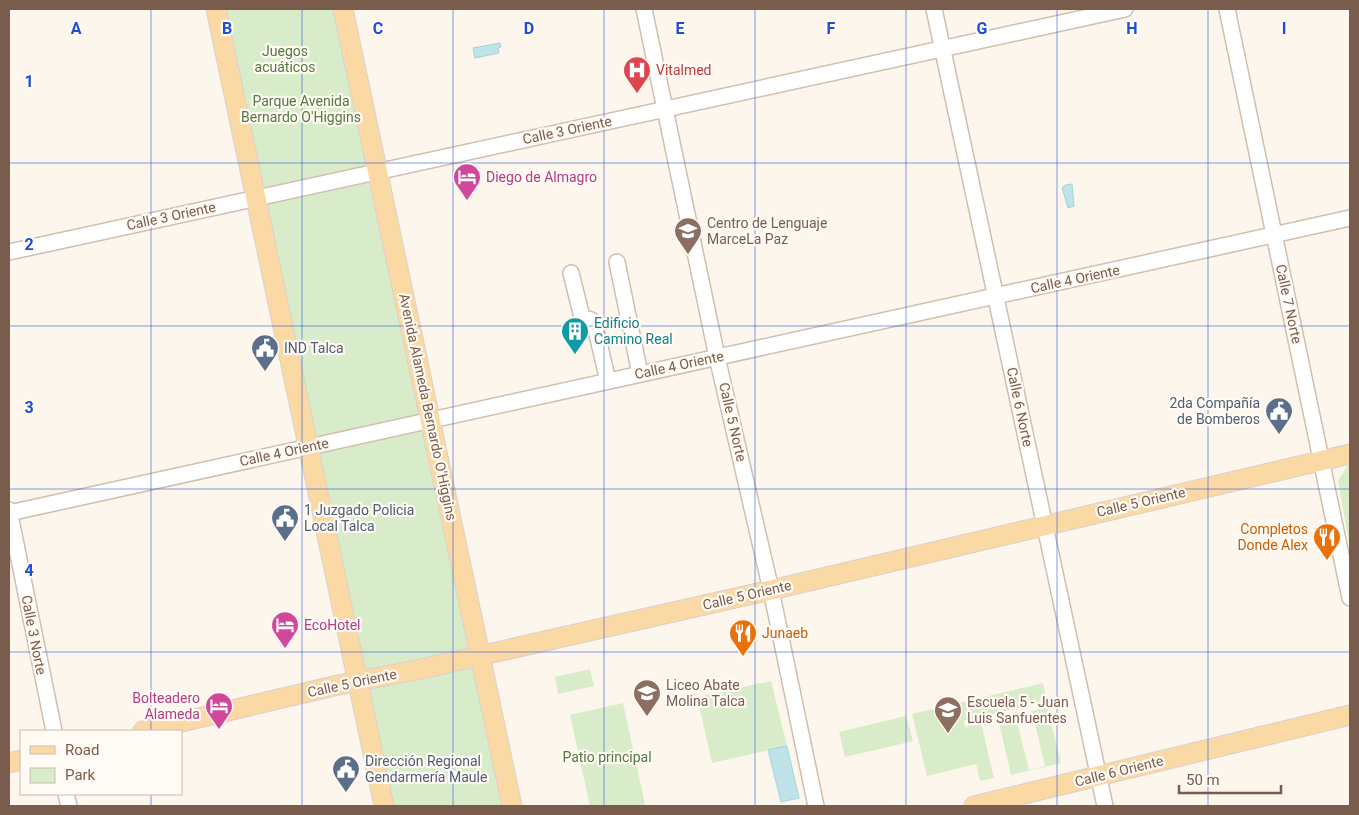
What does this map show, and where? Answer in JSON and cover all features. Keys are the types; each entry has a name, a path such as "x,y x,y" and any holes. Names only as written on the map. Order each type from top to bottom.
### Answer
{"main road":[{"path":"216,9 384,806"},
{"name":"Avenida Alameda Bernardo O'Higgins","path":"343,9 512,806"},
{"name":"Calle 5 Oriente","path":"147,730 358,681 771,590 1045,524 1350,454"},
{"name":"Calle 6 Oriente","path":"974,806 1350,715"}],"street":[{"name":"Calle 5 Norte","path":"644,9 718,357 771,590 816,806"},
{"name":"Calle 6 Norte","path":"934,9 1105,806"},
{"name":"Calle 3 Oriente","path":"9,252 1125,9"},
{"name":"Calle 7 Norte","path":"1227,9 1350,598"},
{"name":"Calle 4 Oriente","path":"9,512 1350,218"},
{"path":"617,262 640,374"},
{"path":"571,273 582,317 592,320 596,330 608,381"},
{"name":"Calle 3 Norte","path":"9,512 54,730"}],"green space":[{"name":"Parque Avenida Bernardo O'Higgins","path":"223,9 336,9 505,806 393,806"},
{"path":"1350,462 1350,548 1338,481"},
{"path":"590,669 594,686 558,694 555,677"},
{"path":"771,681 787,746 712,763 697,697"},
{"path":"1043,683 1047,701 964,721 965,727 981,723 994,778 980,781 976,764 927,776 912,714"},
{"name":"Patio principal","path":"623,703 645,804 637,806 590,806 570,715"},
{"path":"1047,707 1061,763 1011,775 998,718 1015,714 1029,770 1045,766 1032,711"},
{"path":"906,716 913,741 845,757 839,732"}],"water":[{"path":"500,43 499,53 475,58 473,48"},
{"path":"1072,184 1074,206 1068,208 1062,188 1065,185"},
{"path":"787,746 799,798 781,802 768,750"}],"place":[{"name":"Vitalmed","path":"637,94"},
{"name":"Diego de Almagro","path":"467,201"},
{"name":"Centro de Lenguaje MarceLa Paz","path":"688,255"},
{"name":"Edificio Camino Real","path":"575,355"},
{"name":"IND Talca","path":"265,372"},
{"name":"2da Compañía de Bomberos","path":"1279,435"},
{"name":"1 Juzgado Policia Local Talca","path":"285,542"},
{"name":"Completos Donde Alex","path":"1327,561"},
{"name":"EcoHotel","path":"285,649"},
{"name":"Junaeb","path":"743,657"},
{"name":"Liceo Abate Molina Talca","path":"647,717"},
{"name":"Bolteadero Alameda","path":"219,730"},
{"name":"Escuela 5 - Juan Luis Sanfuentes","path":"948,734"},
{"name":"Dirección Regional Gendarmería Maule","path":"346,793"}],"park label":[{"name":"Juegos acuáticos","path":"285,59"}]}
